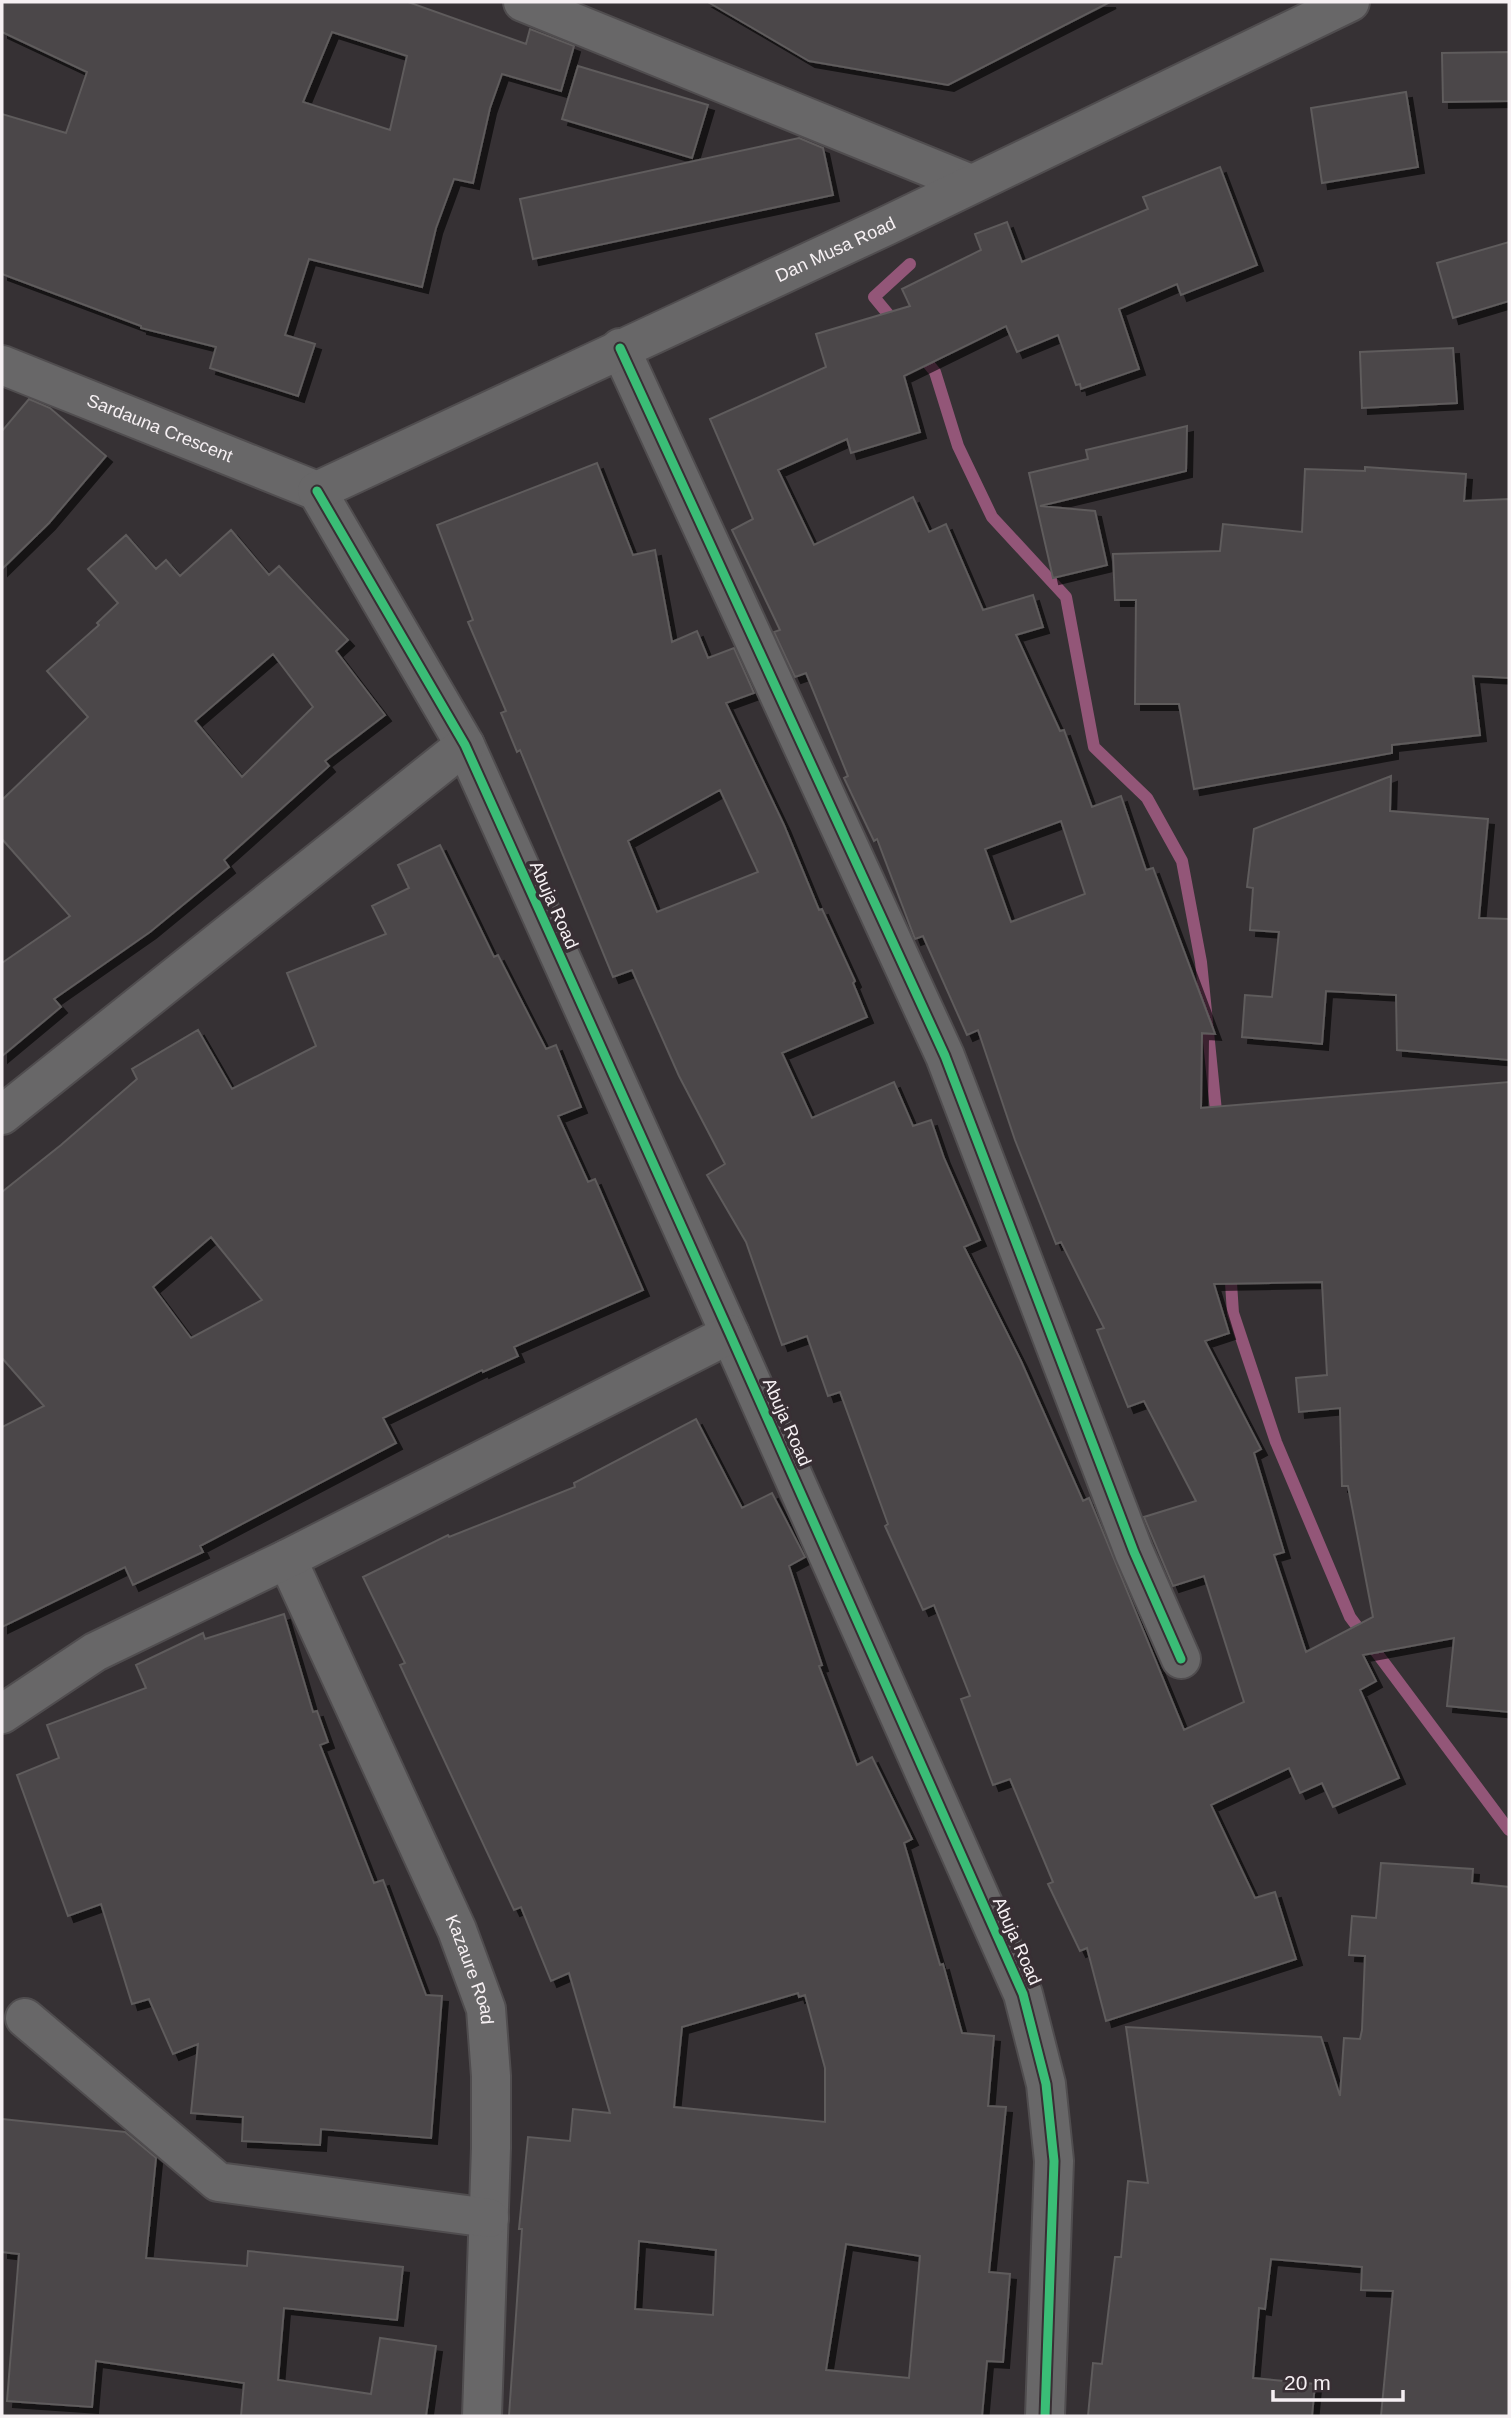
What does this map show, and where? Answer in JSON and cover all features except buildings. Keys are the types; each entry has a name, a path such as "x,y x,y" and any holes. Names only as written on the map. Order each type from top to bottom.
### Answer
{"street":[{"path":"523,2 971,184"},
{"name":"Dan Musa Road","path":"317,491 971,184 1350,2"},
{"path":"620,348 945,1056 1134,1552 1181,1658"},
{"name":"Sardauna Crescent","path":"2,365 317,491"},
{"name":"Abuja Road","path":"317,491 465,745 1023,1994 1046,2084 1054,2161 1045,2416"},
{"path":"2,1115 465,745"},
{"path":"2,1714 95,1652 287,1559 730,1334"},
{"name":"Kazaure Road","path":"287,1559 457,1930 486,2009 491,2076 482,2416"},
{"path":"25,2018 218,2182 489,2218"}],"waterway":[{"path":"898,326 874,297 910,264"},
{"path":"918,351 935,372 958,446 992,517 1066,597 1094,747 1147,798 1182,861 1201,962 1217,1121"},
{"path":"1230,1268 1233,1313 1276,1442 1350,1617 1509,1830"}],"cycle path":[{"path":"620,348 945,1056 1134,1552 1181,1659"},
{"path":"317,491 465,745 1023,1994 1046,2084 1054,2161 1045,2416"}]}
